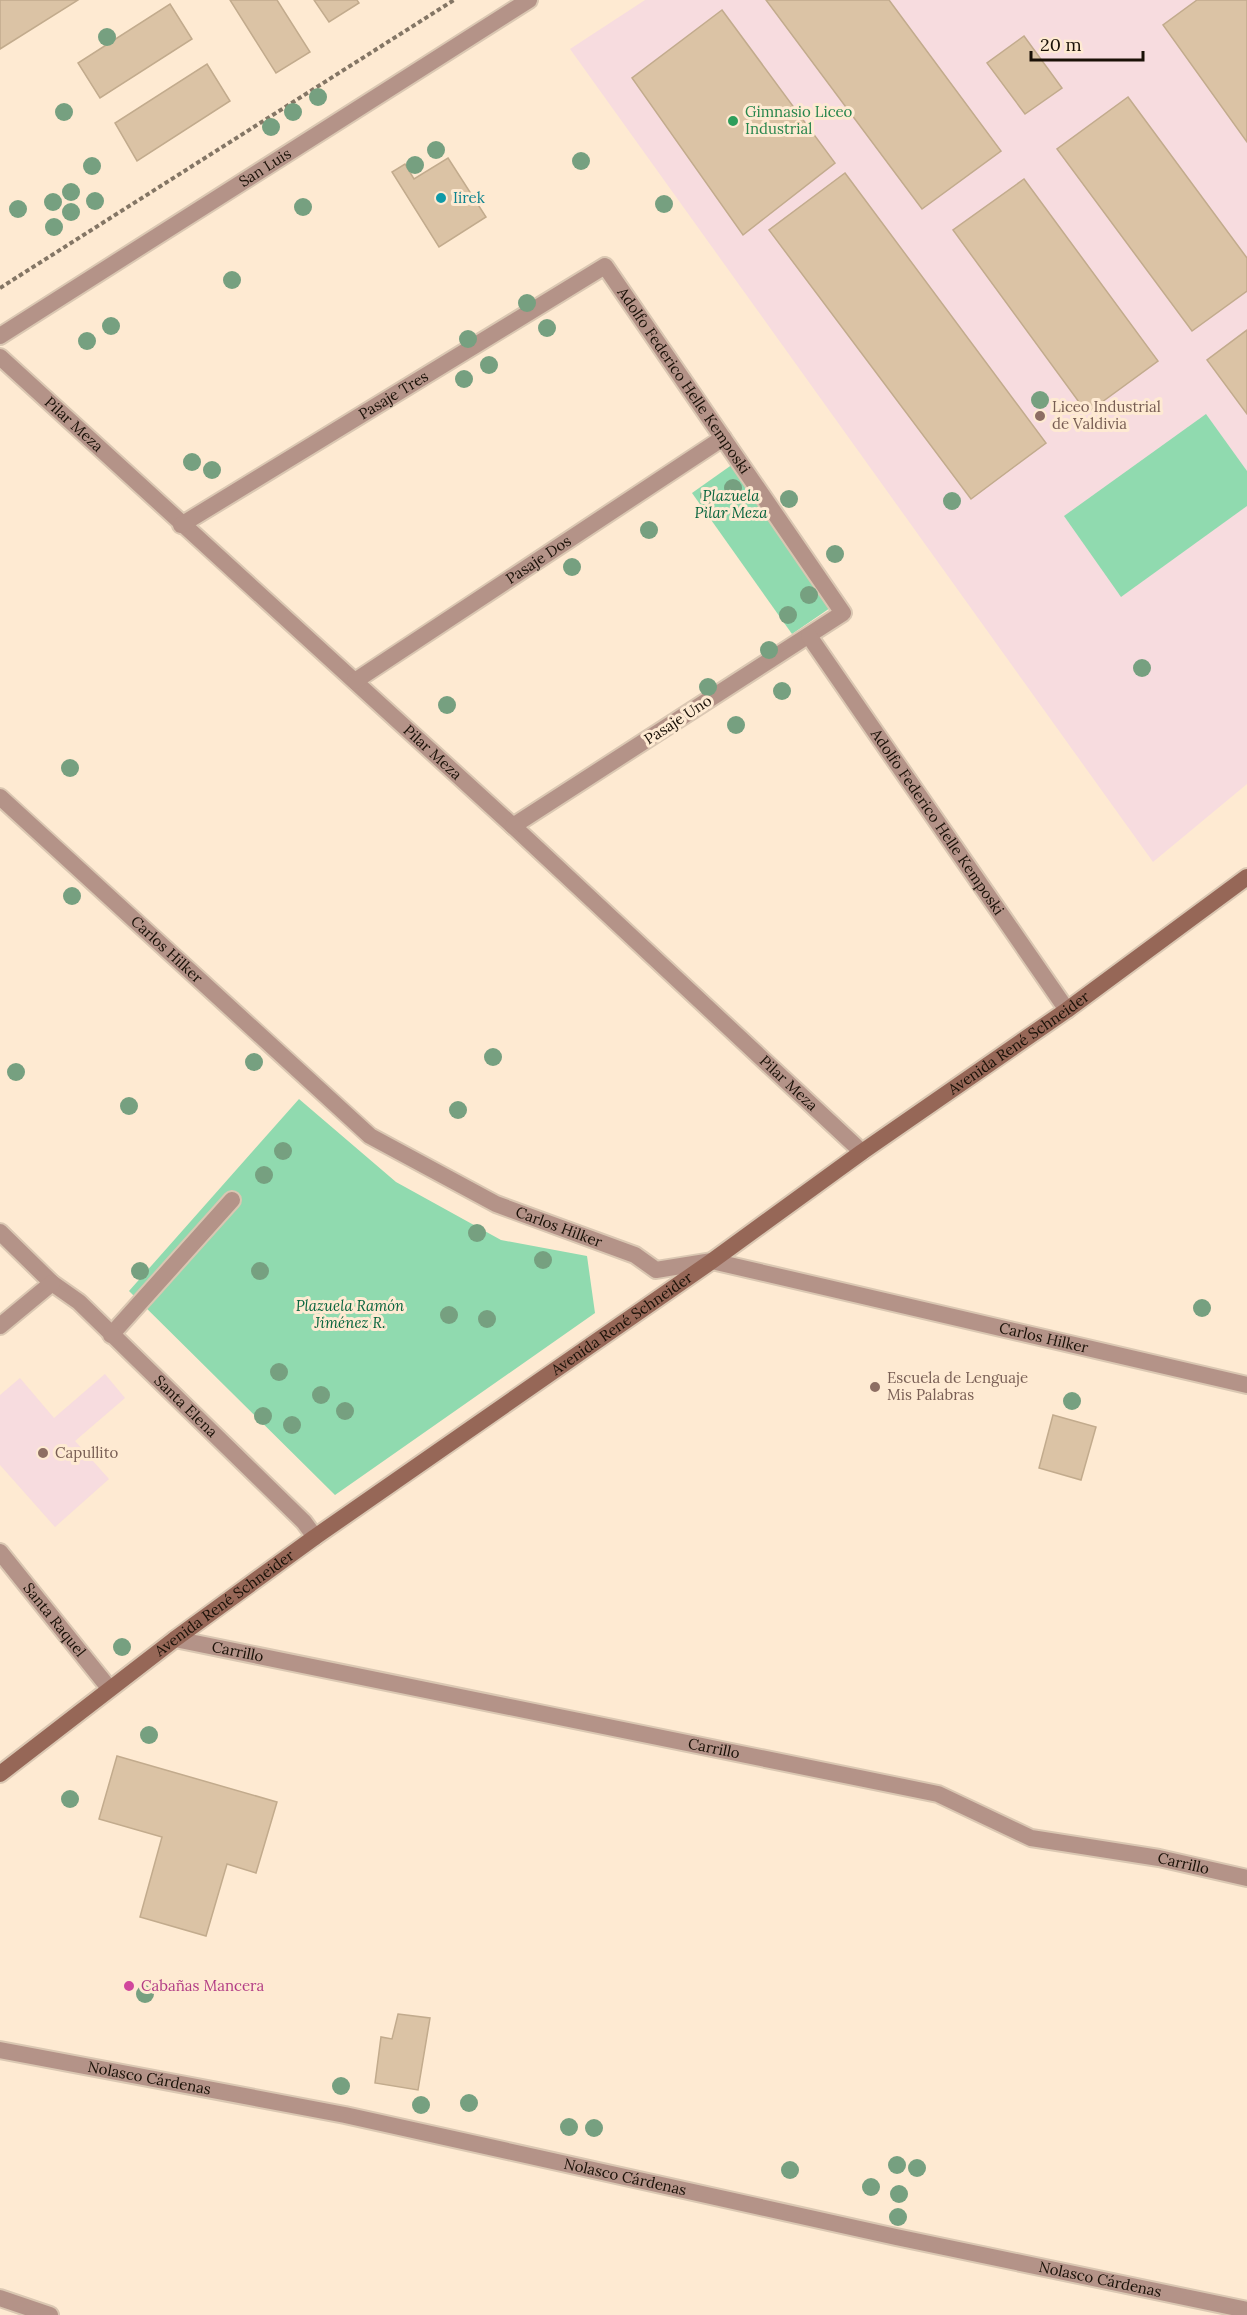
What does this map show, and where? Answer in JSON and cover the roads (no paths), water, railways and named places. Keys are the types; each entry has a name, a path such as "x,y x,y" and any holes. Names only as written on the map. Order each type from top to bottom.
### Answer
{"main road":[{"name":"Avenida René Schneider","path":"0,1774 109,1688 315,1537 712,1261 862,1152 1067,1010 1247,878"}],"street":[{"name":"San Luis","path":"0,336 529,0"},
{"name":"Adolfo Federico Helle Kemposki","path":"605,266 843,613"},
{"name":"Pasaje Tres","path":"181,525 605,266"},
{"name":"Pilar Meza","path":"0,357 181,525 513,826 862,1152"},
{"name":"Pasaje Dos","path":"355,681 723,438"},
{"name":"Pasaje Uno","path":"513,826 843,613"},
{"name":"Adolfo Federico Helle Kemposki","path":"809,636 1067,1010"},
{"name":"Carlos Hilker","path":"0,797 370,1136 496,1204 635,1255 656,1270 712,1261 1247,1384"},
{"path":"111,1335 232,1200"},
{"name":"Santa Elena","path":"0,1232 52,1283 79,1302 304,1522 315,1537"},
{"path":"0,1326 52,1283"},
{"name":"Santa Raquel","path":"0,1552 109,1688"},
{"name":"Carrillo","path":"175,1639 938,1794 1031,1838 1159,1858 1247,1878"},
{"name":"Nolasco Cárdenas","path":"0,2050 345,2115 896,2237 1247,2310"},
{"path":"0,2298 50,2315"}],"place":[{"name":"Gimnasio Liceo Industrial","path":"733,121"},
{"name":"Iirek","path":"441,198"},
{"name":"Liceo Industrial de Valdivia","path":"1040,416"},
{"name":"Escuela de Lenguaje Mis Palabras","path":"875,1387"},
{"name":"Capullito","path":"43,1453"},
{"name":"Cabañas Mancera","path":"129,1986"}],"park label":[{"name":"Plazuela Pilar Meza","path":"731,504"},
{"name":"Plazuela Ramón Jiménez R.","path":"350,1314"}]}
